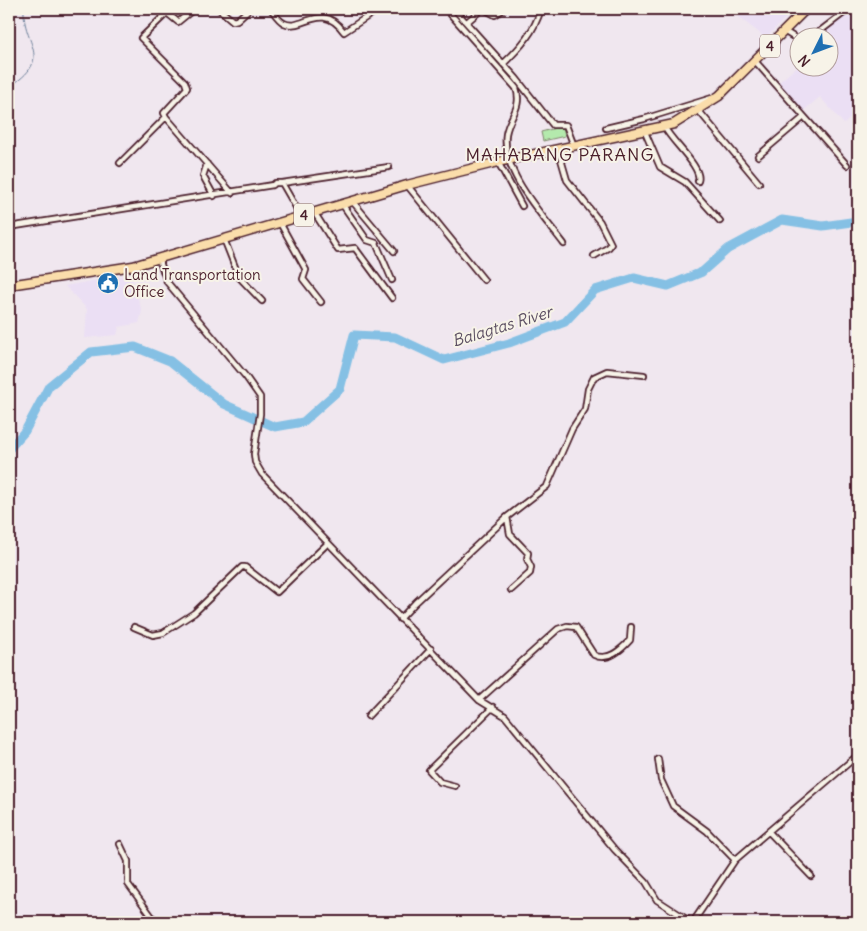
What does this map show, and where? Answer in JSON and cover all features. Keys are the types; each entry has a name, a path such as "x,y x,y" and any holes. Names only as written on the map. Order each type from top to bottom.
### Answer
{"highway":[{"name":"4","path":"9,285 108,271 159,259 407,185 510,159 665,128 699,110 719,96 806,9"}],"street":[{"path":"194,9 178,22 167,13 141,38 186,82 188,88 164,113 166,117 232,193"},
{"path":"219,9 233,21 249,9"},
{"path":"270,9 283,23 292,25 315,18 329,18 338,23 344,32 379,9"},
{"path":"446,9 516,88 520,98 506,137 513,171 528,196 564,244"},
{"path":"454,9 553,124 566,125 574,146"},
{"path":"467,22 483,9 495,15 504,9"},
{"path":"503,64 522,46 536,26 541,9"},
{"path":"824,28 849,9"},
{"path":"784,31 790,35"},
{"path":"755,61 847,165"},
{"path":"606,128 644,119 719,96"},
{"path":"699,110 759,183"},
{"path":"120,163 166,117"},
{"path":"758,156 804,117"},
{"path":"665,128 674,143 697,168 699,174 698,181"},
{"path":"646,132 660,167 685,182 720,222"},
{"path":"558,149 568,180 600,222 611,244 610,247 594,256"},
{"path":"498,162 522,206"},
{"path":"207,164 203,176 214,196"},
{"path":"9,227 214,196 273,185 275,183 389,166"},
{"path":"282,183 301,217"},
{"path":"407,185 484,280"},
{"path":"353,202 394,252"},
{"path":"342,204 367,240 376,243 392,280"},
{"path":"314,212 338,250 355,248 392,298"},
{"path":"280,223 306,270 303,279 321,302"},
{"path":"224,239 239,277 262,301"},
{"path":"159,259 167,282 260,397 260,414 255,440 255,462 262,474 479,700 504,716 615,850 646,882 657,900 692,922 735,860 817,788 858,755"},
{"path":"400,619 507,517 546,486 572,429 585,409 588,389 594,378 607,372 644,375"},
{"path":"507,517 510,534 528,553 527,559 531,567 530,573 511,590"},
{"path":"134,627 153,635 163,633 194,613 242,567 245,567 277,592 328,543"},
{"path":"479,700 558,629 567,626 576,627 594,655 606,658 630,640 631,628"},
{"path":"368,716 431,648"},
{"path":"455,786 440,782 428,770 492,707"},
{"path":"658,759 661,780 673,806 707,830 735,860"},
{"path":"769,832 811,876"},
{"path":"120,844 128,861 128,884 156,922"}],"shaded area":[{"path":"728,9 794,9 766,38"},
{"path":"852,9 858,9 858,111 844,124 820,97 803,111 778,83 790,73 790,78 840,78 840,28 828,28"},
{"path":"130,274 142,311 139,323 119,327 117,335 85,338 87,309 65,286"}],"green space":[{"path":"563,126 565,136 543,141 541,132"}],"waterway":[{"path":"9,87 23,77 31,67 34,59 27,32 24,9"},
{"name":"Balagtas River","path":"9,449 25,431 49,386 91,352 135,347 170,361 224,404 275,427 303,422 340,389 354,335 395,337 444,360 509,343 565,322 595,290 634,278 668,286 702,272 728,249 782,220 823,226 858,221"}],"place":[{"name":"Land Transportation Office","path":"108,283"}],"district":[{"name":"MAHABANG PARANG","path":"560,154"}]}
